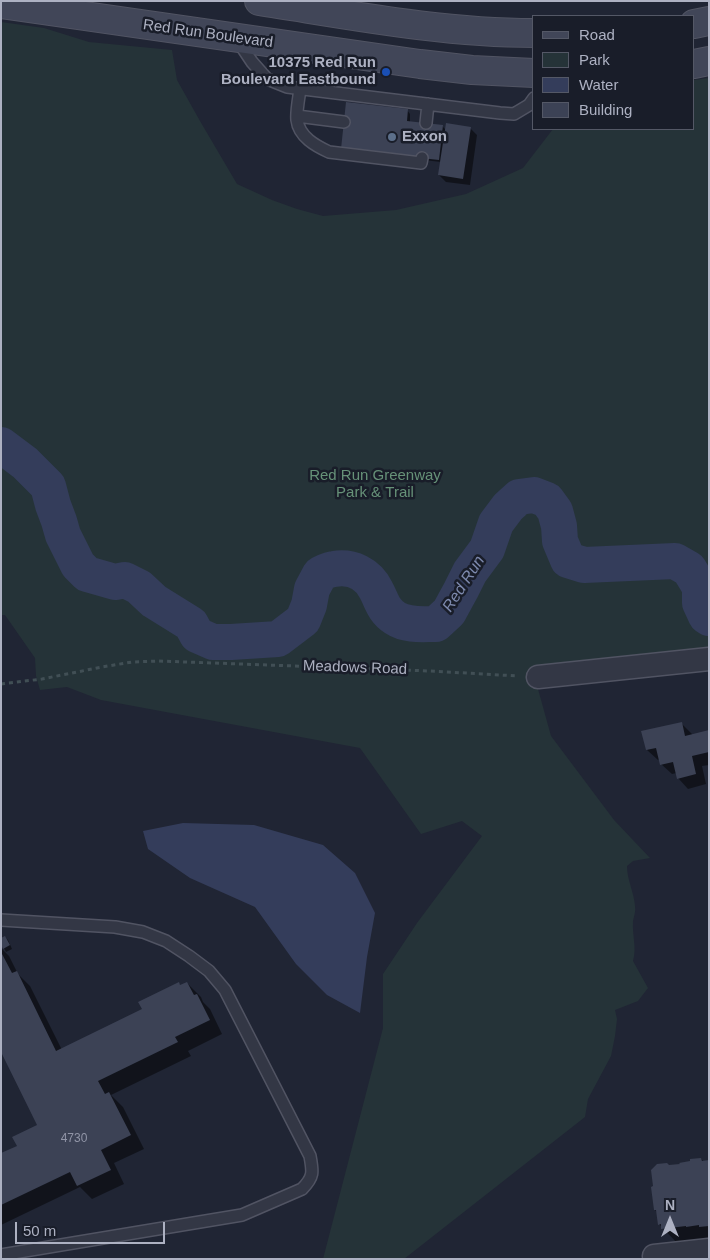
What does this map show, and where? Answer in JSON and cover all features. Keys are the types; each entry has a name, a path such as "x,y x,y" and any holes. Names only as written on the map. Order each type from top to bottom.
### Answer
{"main road":[{"path":"259,1 436,27 532,33"},
{"name":"Red Run Boulevard","path":"1,4 420,64 532,74"},
{"path":"695,24 709,21"},
{"path":"695,64 709,61"}],"street":[{"path":"538,677 709,659"},
{"path":"654,1256 709,1250"}],"lane":[{"path":"236,38 252,62 267,79 286,87 514,114 529,105 532,101"},
{"path":"300,89 298,125 306,138 317,146 329,152 421,163 422,158"},
{"path":"426,123 428,104"},
{"path":"297,116 344,122"},
{"path":"1,920 115,927 143,932 166,941 209,971 225,990 310,1156 313,1172 310,1181 302,1189 242,1215 1,1255"}],"path":[{"name":"Meadows Road","path":"1,684 42,680 102,667 159,662 430,671 538,677"}],"green space":[{"name":"Red Run Greenway Park & Trail","path":"1,22 44,28 89,42 172,50 177,80 237,184 272,200 323,216 396,210 466,194 523,168 552,130 695,130 695,80 709,78 709,665 613,675 614,681 538,689 551,736 614,820 650,858 633,861 627,866 635,908 633,932 635,951 633,961 648,988 638,1001 615,1010 617,1019 611,1056 588,1099 585,1117 404,1259 323,1259 383,1028 383,974 417,923 482,836 462,821 421,834 360,748 101,700 67,687 40,690 36,676 35,658 5,615 1,615"}],"water":[{"path":"183,823 254,825 323,845 355,873 375,913 360,1013 327,995 296,964 255,907 190,878 148,849 143,831"}],"building":[{"name":"Exxon","path":"346,102 408,109 407,121 443,125 439,160 341,149"},
{"path":"446,123 471,127 463,179 438,175"},
{"path":"682,722 685,736 709,730 709,752 692,756 696,774 677,779 673,762 660,765 656,748 646,750 641,731"},
{"path":"5,936 10,945 3,949 1,938"},
{"path":"1,952 12,973 17,971 56,1051 142,1009 138,1002 179,982 180,985 187,982 194,995 197,994 210,1020 175,1037 178,1042 98,1081 105,1094 109,1092 131,1135 101,1150 111,1170 77,1186 70,1172 1,1205 1,1153 17,1146 12,1137 37,1125 1,1052"},
{"path":"701,1158 702,1161 709,1160 709,1226 699,1227 699,1225 661,1229 661,1224 658,1225 656,1210 654,1210 651,1170 657,1164 680,1164 690,1161 690,1159"}],"waterway":[{"name":"Red Run","path":"1,445 25,463 48,486 63,535 78,565 87,574 115,582 125,580 139,587 154,601 191,624 197,635 213,642 278,639 303,620 309,605 312,589 320,574 341,568 359,572 369,580 373,584 385,609 400,621 436,624 449,612 470,572 487,549 496,523 508,507 519,497 534,495 547,500 555,511 560,541 568,560 584,565 675,561 689,569 700,587 700,603 706,616 709,618"}],"place":[{"name":"10375 Red Run Boulevard Eastbound","path":"386,72"},
{"name":"Exxon","path":"392,137"}]}
